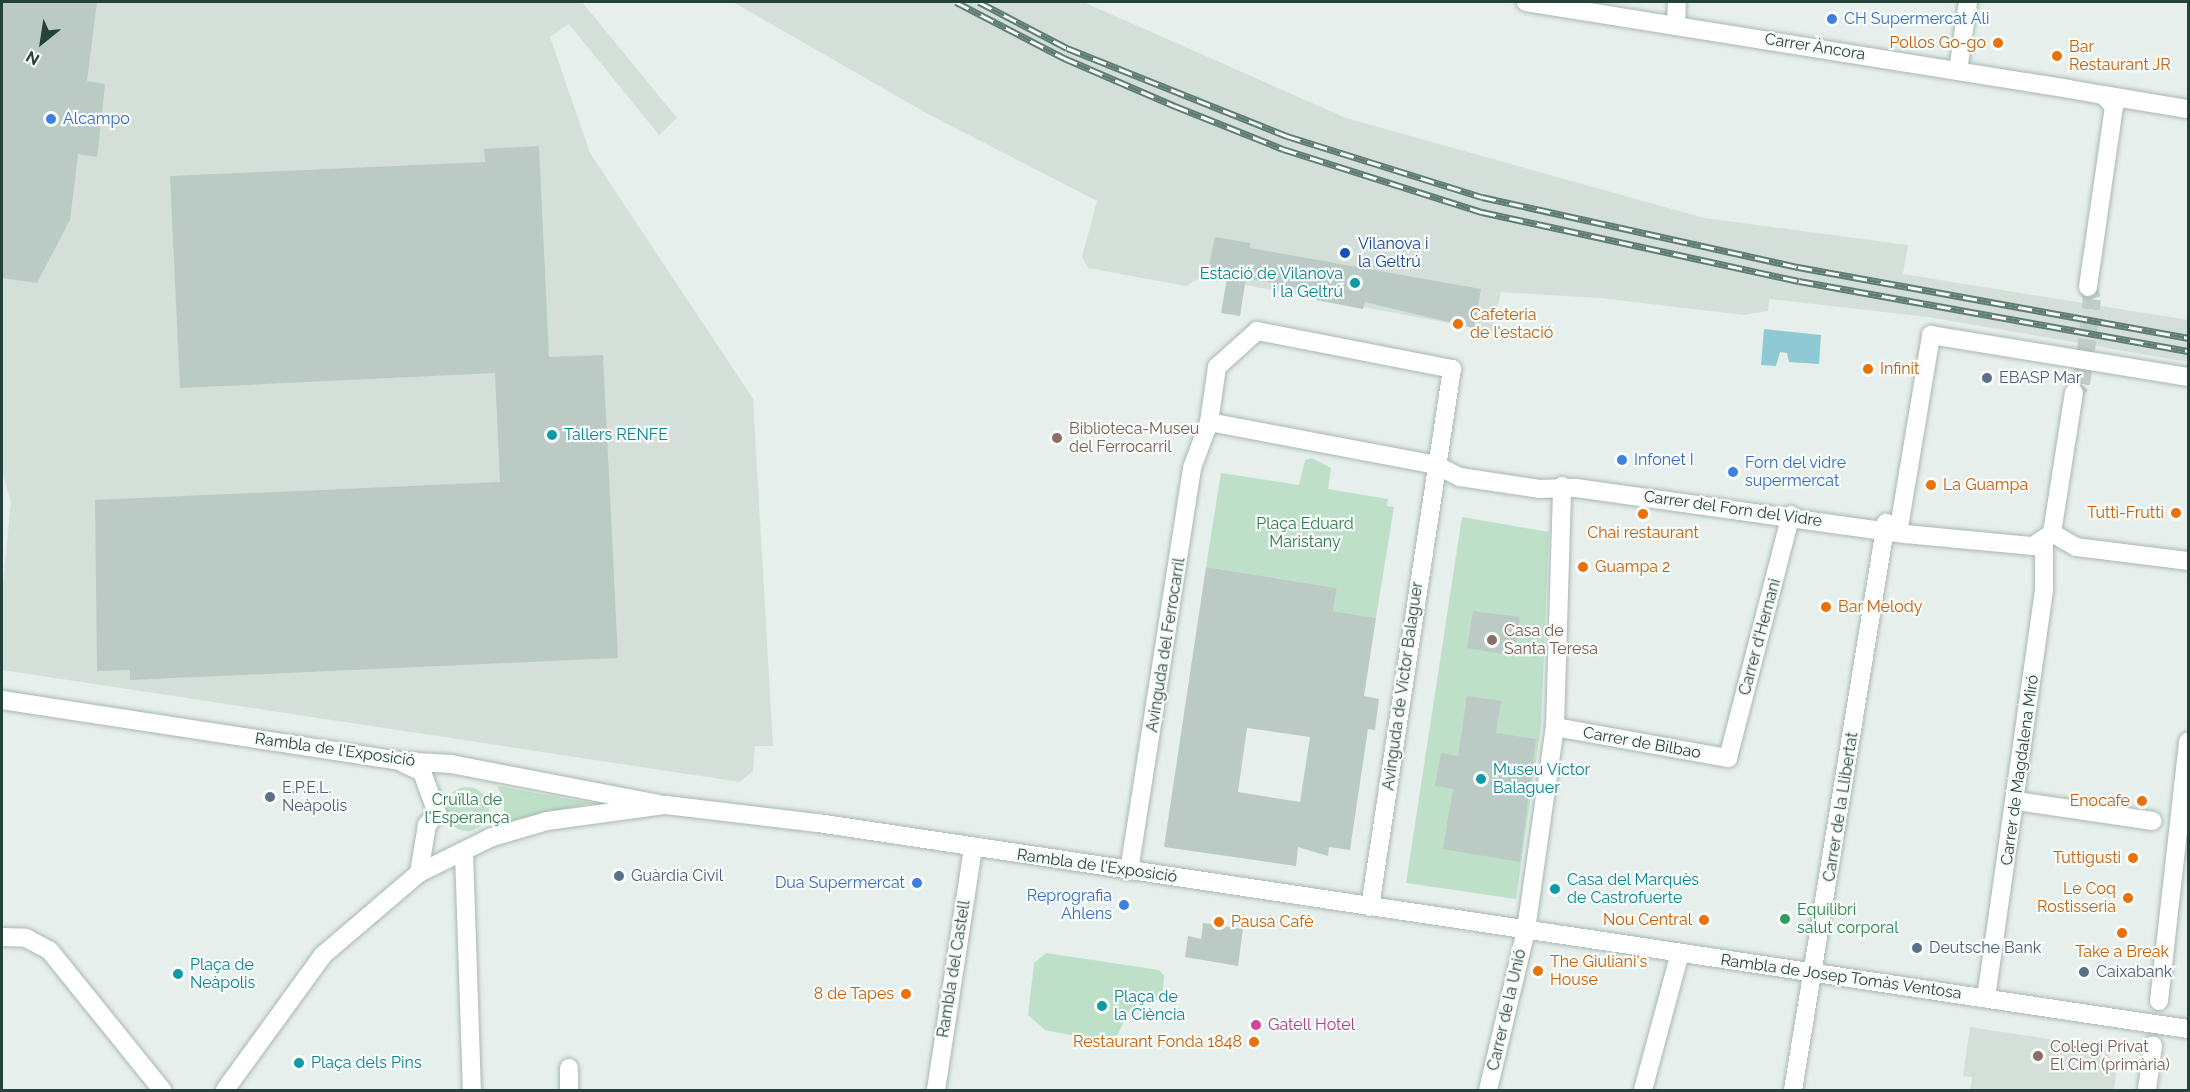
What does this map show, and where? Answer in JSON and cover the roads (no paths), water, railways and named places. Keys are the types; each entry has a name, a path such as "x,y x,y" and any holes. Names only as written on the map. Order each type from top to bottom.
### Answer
{"street":[{"name":"Carrer Àncora","path":"1526,2 1958,71 2114,100 2188,110"},
{"path":"1676,26 1677,2"},
{"path":"1958,71 1968,2"},
{"path":"2088,287 2114,100"},
{"path":"1257,331 1452,369 1436,465 1209,422 1217,368 1257,331"},
{"name":"Carrer de la Llibertat","path":"1794,1090 1890,529 1931,335 2188,377"},
{"name":"Carrer de Magdalena Miró","path":"1986,998 2016,801 2046,575 2043,540 2074,393"},
{"name":"Avinguda del Ferrocarril","path":"1129,871 1192,468 1209,422"},
{"name":"Carrer del Forn del Vidre","path":"1436,465 1460,477 1539,489 1562,486 1890,529 2043,540 2076,547 2188,561"},
{"name":"Avinguda de Víctor Balaguer","path":"1370,907 1436,465"},
{"name":"Carrer de la Unió","path":"1488,1090 1527,930 1555,727 1562,486"},
{"name":"Carrer d'Hernani","path":"1728,758 1791,515"},
{"name":"Rambla de l'Exposició","path":"2,700 399,761 451,764 666,805 708,807 1527,930"},
{"name":"Carrer de Bilbao","path":"1555,727 1728,758"},
{"path":"2159,1000 2188,742"},
{"path":"399,761 422,772 437,813 427,825 419,873"},
{"path":"2016,801 2153,821"},
{"name":"Rambla de l'Exposició","path":"225,1090 322,955 419,873 492,837 547,821 666,805"},
{"name":"Rambla del Castell","path":"936,1090 973,847"},
{"path":"464,852 472,1090"},
{"name":"Rambla de Josep Tomàs Ventosa","path":"1527,930 2188,1029"},
{"path":"2,937 26,938 50,951 162,1090"},
{"path":"1643,1090 1680,953"},
{"path":"2147,1090 2153,1045"},
{"path":"569,1068 569,1090"}],"water":[{"path":"1764,329 1821,335 1819,364 1789,362 1787,353 1780,352 1776,366 1761,365"}],"tunnel":[{"path":"2074,393 2081,384 2088,336 2092,299 2088,287"}],"railway":[{"path":"956,2 1064,58 1175,106 1283,149 1482,212 1799,281 2188,351"},
{"path":"979,2 1067,48 1287,136 1482,197 1798,267 2188,338"}],"place":[{"name":"CH Supermercat Ali","path":"1832,19"},
{"name":"Pollos Go-go","path":"1998,43"},
{"name":"Bar Restaurant JR","path":"2057,56"},
{"name":"Alcampo","path":"51,119"},
{"name":"Vilanova i la Geltrú","path":"1345,253"},
{"name":"Estació de Vilanova i la Geltrú","path":"1355,283"},
{"name":"Cafeteria de l'estació","path":"1458,324"},
{"name":"Infinit","path":"1868,369"},
{"name":"EBASP Mar","path":"1987,378"},
{"name":"Tallers RENFE","path":"552,435"},
{"name":"Biblioteca-Museu del Ferrocarril","path":"1057,438"},
{"name":"Infonet I","path":"1622,460"},
{"name":"Forn del vidre supermercat","path":"1733,472"},
{"name":"La Guampa","path":"1931,485"},
{"name":"Tutti-Frutti","path":"2176,513"},
{"name":"Chai restaurant","path":"1643,514"},
{"name":"Guampa 2","path":"1583,567"},
{"name":"Bar Melody","path":"1826,607"},
{"name":"Casa de Santa Teresa","path":"1492,640"},
{"name":"Museu Víctor Balaguer","path":"1481,779"},
{"name":"E.P.E.L. Neàpolis","path":"270,797"},
{"name":"Enocafe","path":"2142,801"},
{"name":"Tuttigusti","path":"2133,858"},
{"name":"Guàrdia Civil","path":"619,876"},
{"name":"Dua Supermercat","path":"917,883"},
{"name":"Casa del Marquès de Castrofuerte","path":"1555,889"},
{"name":"Le Coq Rostisseria","path":"2128,898"},
{"name":"Reprografia Ahlens","path":"1124,905"},
{"name":"Equilibri salut corporal","path":"1785,919"},
{"name":"Nou Central","path":"1704,920"},
{"name":"Pausa Cafè","path":"1219,922"},
{"name":"Take a Break","path":"2122,933"},
{"name":"Deutsche Bank","path":"1917,948"},
{"name":"The Giuliani's House","path":"1538,971"},
{"name":"Caixabank","path":"2084,972"},
{"name":"Plaça de Neàpolis","path":"178,974"},
{"name":"8 de Tapes","path":"906,994"},
{"name":"Plaça de la Ciència","path":"1102,1006"},
{"name":"Gatell Hotel","path":"1256,1025"},
{"name":"Restaurant Fonda 1848","path":"1254,1042"},
{"name":"Col·legi Privat El Cim (primària)","path":"2038,1056"},
{"name":"Plaça dels Pins","path":"299,1063"}],"park label":[{"name":"Plaça Eduard Maristany","path":"1305,533"},
{"name":"Cruïlla de l'Esperança","path":"467,809"}]}
